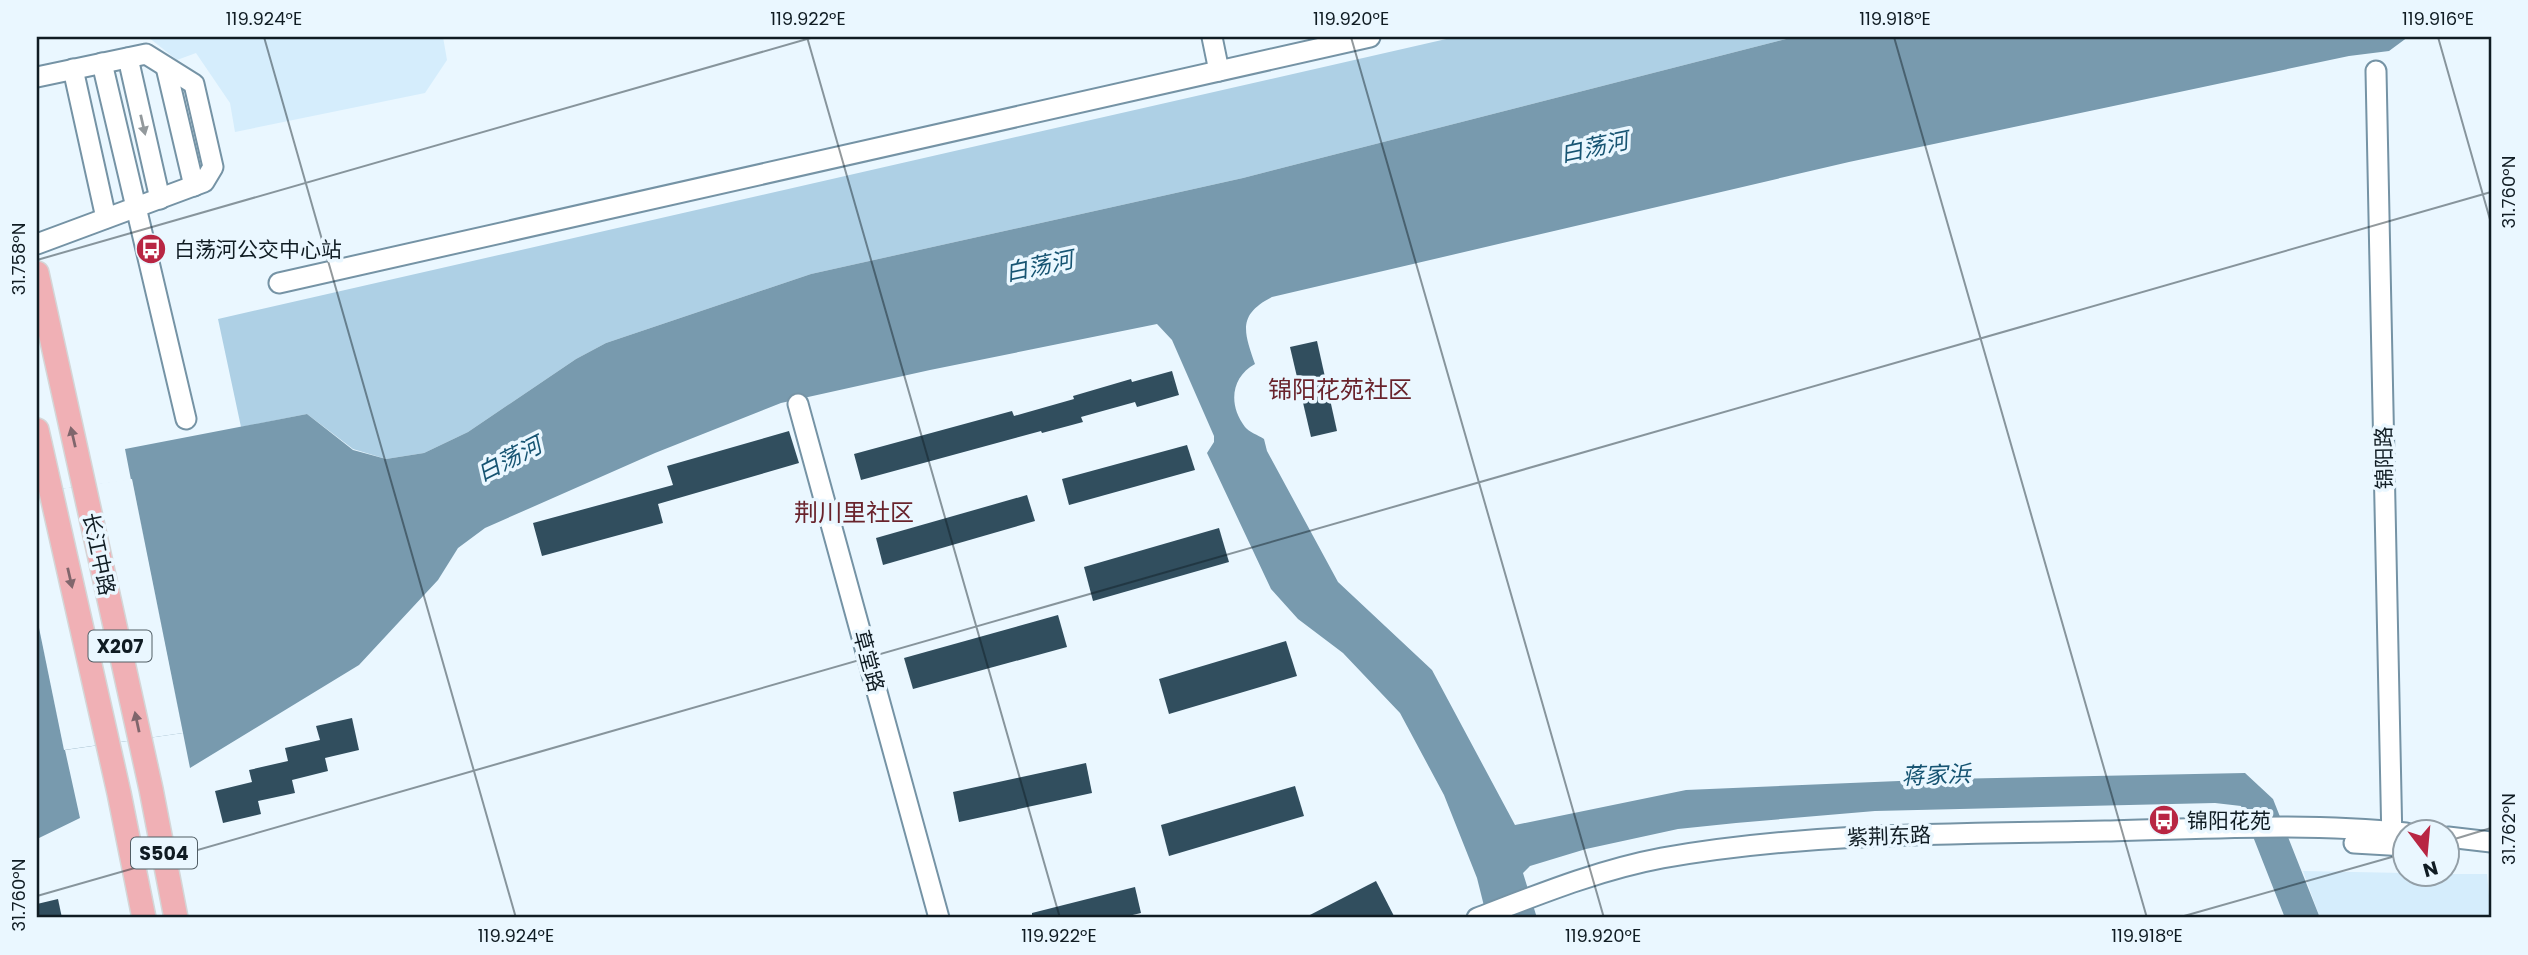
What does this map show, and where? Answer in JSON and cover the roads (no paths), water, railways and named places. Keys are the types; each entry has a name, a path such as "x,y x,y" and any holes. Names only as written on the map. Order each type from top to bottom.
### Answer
{"main road":[{"name":"长江中路","path":"37,273 151,789 176,918"},
{"name":"长江中路","path":"37,430 119,793 144,918"}],"street":[{"path":"1212,37 1219,71"},
{"path":"279,283 1370,37"},
{"path":"37,77 146,54 194,84 214,167 204,183 37,244"},
{"path":"128,58 159,199"},
{"path":"102,63 134,208 186,419"},
{"path":"73,69 106,218"},
{"name":"锦阳路","path":"2376,71 2398,818"},
{"name":"草堂路","path":"798,404 939,918"},
{"name":"紫荆东路","path":"1552,895 1634,875 1731,859 1856,849 2238,835 2298,834 2392,839"},
{"path":"2462,839 2491,842"},
{"path":"2462,852 2491,855"},
{"path":"1476,918 1552,895"},
{"path":"1503,918 1552,895"}],"water":[{"name":"白荡河","path":"1794,37 2408,37 2389,51 2349,56 1849,162 1272,297 1253,311 1246,325 1255,364 1241,376 1237,384 1234,401 1240,419 1247,429 1264,439 1267,451 1338,582 1432,670 1515,825 1686,790 1947,779 2245,773 2273,799 2320,918 2285,918 2241,806 2215,803 1875,811 1678,829 1586,849 1530,866 1523,873 1537,918 1487,918 1477,878 1444,795 1400,713 1343,653 1298,619 1271,589 1207,453 1214,442 1214,436 1172,340 1157,324 781,403 655,453 485,528 458,548 438,580 359,665 190,768 183,733 65,750 80,818 37,839 37,492 131,480 125,449 307,414 353,450 386,459 424,453 468,432 576,359 606,343 811,274 1243,178"}],"place":[{"name":"白荡河公交中心站","path":"151,249"},
{"name":"锦阳花苑","path":"2164,820"}],"district":[{"name":"锦阳花苑社区","path":"1340,389"},
{"name":"荆川里社区","path":"854,512"}],"water label":[{"name":"蒋家浜","path":"1936,775"}]}
